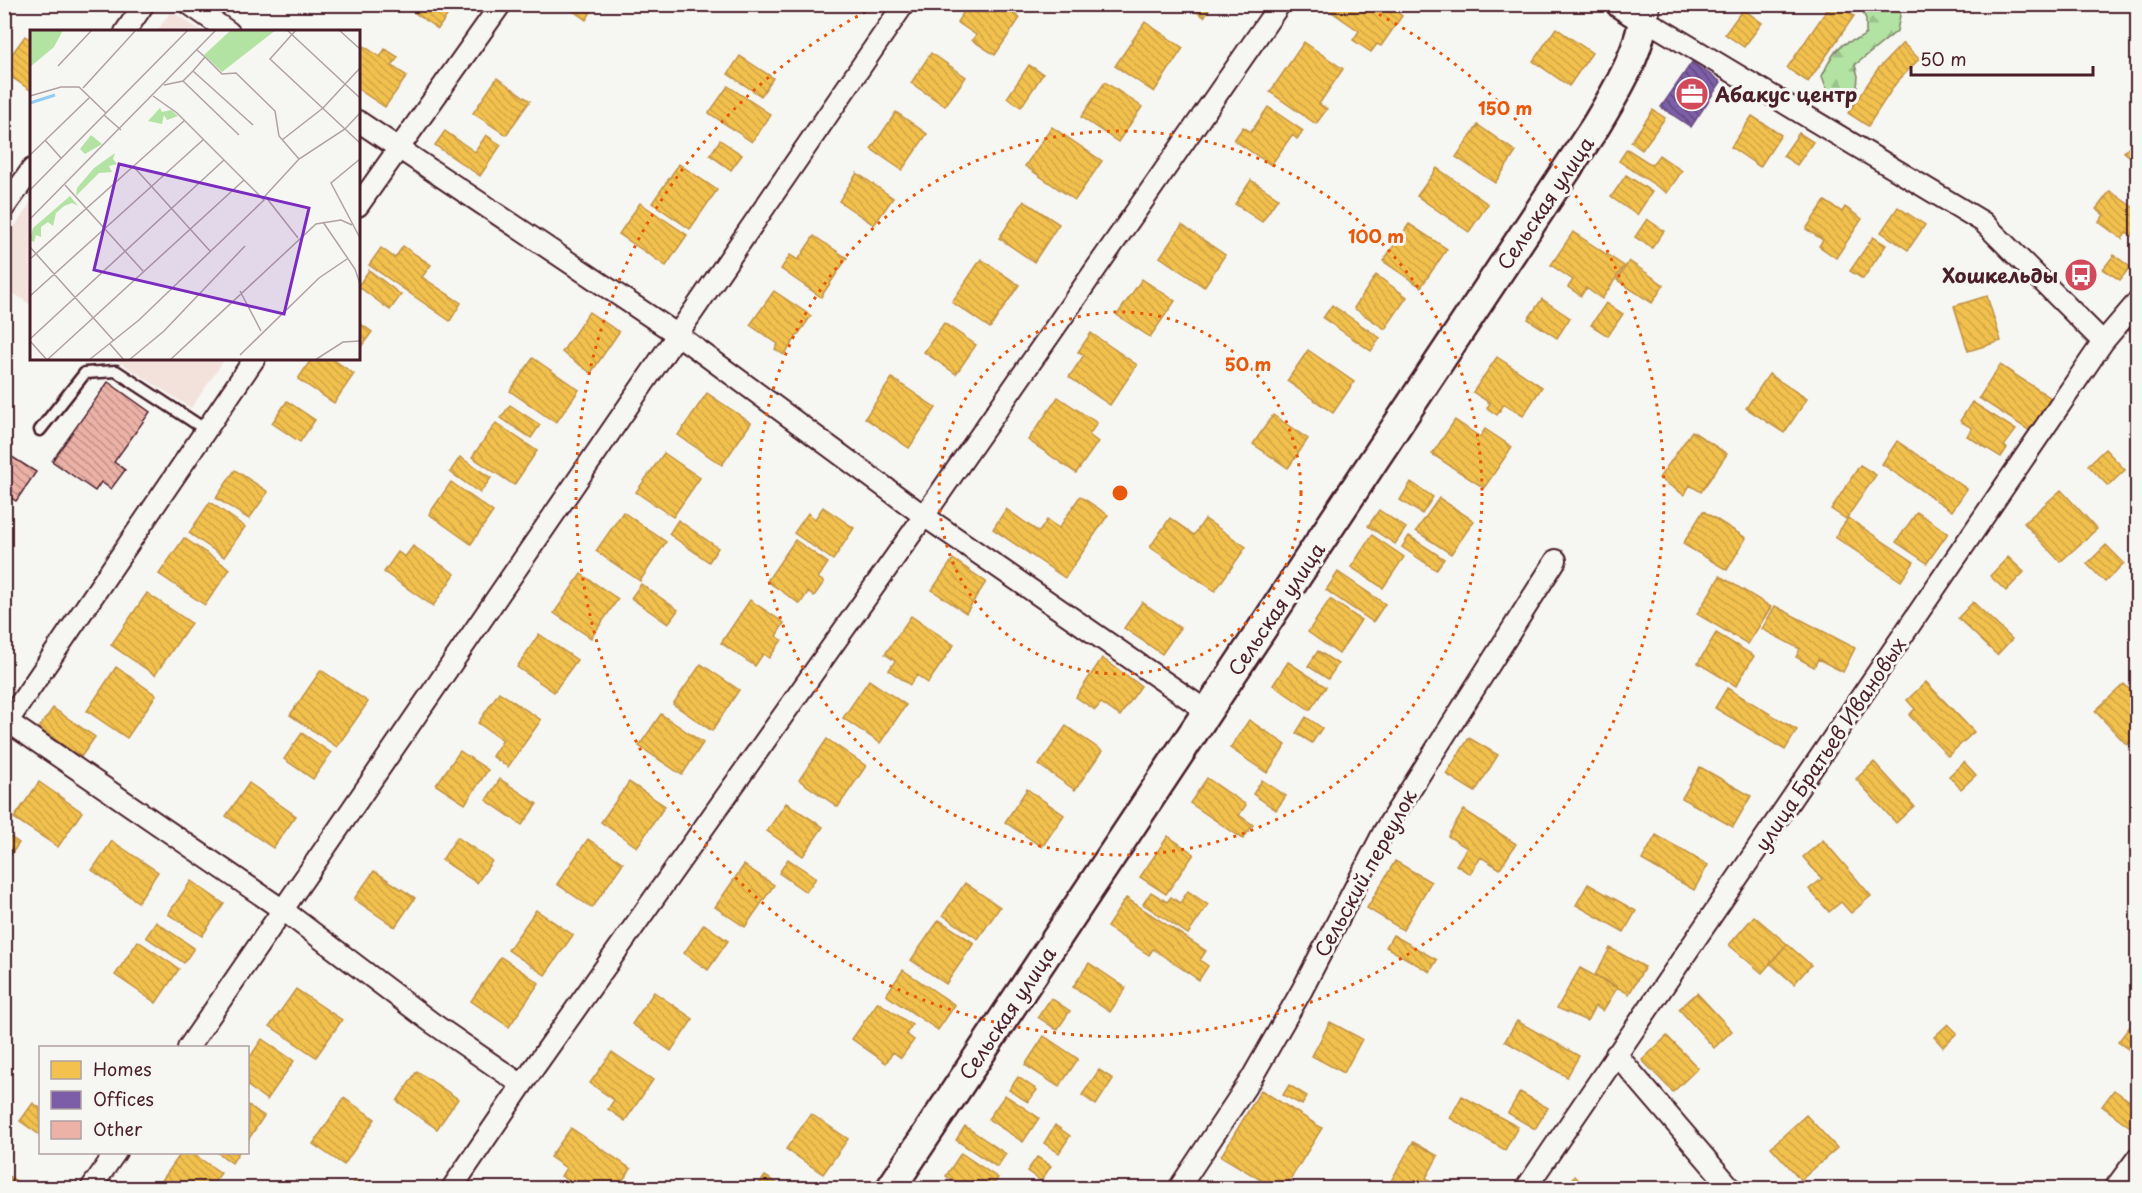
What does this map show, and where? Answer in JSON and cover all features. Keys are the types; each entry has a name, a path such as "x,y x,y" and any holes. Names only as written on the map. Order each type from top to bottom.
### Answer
{"main road":[{"name":"Сельская улица","path":"891,1188 1595,127 1618,88 1637,10"}],"street":[{"path":"126,30 144,4"},
{"path":"189,4 226,30"},
{"path":"360,203 501,4"},
{"path":"189,1046 904,4"},
{"path":"452,1188 522,1084 924,516 1280,4"},
{"path":"1637,10 1983,222 2103,342"},
{"path":"360,122 678,335 924,516 1208,712"},
{"path":"4,208 30,172"},
{"name":"улица Братьев Ивановых","path":"1526,1188 2103,342 2138,301"},
{"path":"254,360 6,722 283,909 431,1022 522,1084"},
{"name":"Сельский переулок","path":"1179,1188 1251,1079 1302,990 1384,831 1556,560"},
{"path":"1616,1054 1731,1188"},
{"path":"91,1188 115,1154"},
{"path":"2115,1188 2138,1157"}],"lane":[{"path":"40,430 85,373 116,371 206,430"}],"shaded area":[{"path":"171,11 200,30 158,30"},
{"path":"30,204 30,304 4,287 5,240"},
{"path":"117,360 224,360 191,408"}],"green space":[{"path":"1859,5 1902,5 1897,31 1855,65 1858,76 1857,87 1849,95 1829,95 1822,76 1831,58 1840,46 1866,34 1866,19"}],"building: Homes":[{"path":"402,4 455,4 438,29"},
{"path":"563,4 596,4 586,20"},
{"path":"969,4 999,4 1020,18 995,55 972,40 976,35 957,22"},
{"path":"1185,4 1213,4 1204,17"},
{"path":"1332,4 1386,4 1402,16 1381,46 1377,44 1371,52 1353,40 1359,31 1329,10"},
{"path":"1698,4 1711,4 1706,11"},
{"path":"1831,4 1837,4 1854,16 1808,82 1787,68"},
{"path":"1743,9 1762,23 1744,47 1725,34"},
{"path":"1145,22 1183,48 1154,92 1115,66"},
{"path":"1556,28 1592,53 1569,86 1533,61"},
{"path":"25,36 30,40 30,90 4,72 4,65"},
{"path":"1304,42 1343,69 1319,104 1327,109 1316,124 1270,92"},
{"path":"1903,43 1919,59 1896,83 1868,126 1848,113 1877,70"},
{"path":"364,46 380,57 385,49 398,57 392,66 407,76 385,107 360,90 360,51"},
{"path":"931,53 966,77 945,106 911,83"},
{"path":"740,56 773,78 761,96 728,74"},
{"path":"1029,65 1043,74 1021,107 1007,98"},
{"path":"497,78 530,101 506,135 473,113"},
{"path":"1105,82 1142,107 1118,142 1081,117"},
{"path":"728,86 771,115 752,142 709,113"},
{"path":"1268,107 1303,131 1297,139 1292,135 1271,165 1234,140 1243,127 1251,132"},
{"path":"1653,110 1665,118 1642,150 1631,142"},
{"path":"896,112 927,134 902,170 871,149"},
{"path":"1752,116 1781,135 1760,167 1731,147"},
{"path":"1478,125 1516,152 1495,183 1456,157"},
{"path":"1052,127 1102,161 1075,200 1025,166"},
{"path":"445,131 475,152 486,135 501,145 480,176 435,145"},
{"path":"1799,133 1813,142 1797,165 1783,156"},
{"path":"2138,136 2138,163 2124,152"},
{"path":"720,140 742,155 731,170 710,155"},
{"path":"1627,149 1652,165 1659,155 1682,171 1667,193 1619,161"},
{"path":"679,164 717,190 690,229 652,203"},
{"path":"1437,168 1488,204 1469,232 1417,196"},
{"path":"857,173 893,198 874,225 839,201"},
{"path":"1626,175 1652,192 1637,215 1611,197"},
{"path":"1251,180 1278,198 1262,222 1235,204"},
{"path":"2110,191 2138,211 2138,240 2127,232 2122,239 2099,222 2104,215 2096,209"},
{"path":"1024,201 1059,224 1034,262 999,238"},
{"path":"1825,201 1842,212 1845,207 1862,219 1836,258 1819,246 1823,240 1806,229"},
{"path":"640,203 687,235 666,266 619,234"},
{"path":"1898,207 1925,225 1908,250 1881,232"},
{"path":"1647,219 1664,231 1652,248 1635,237"},
{"path":"1409,224 1447,249 1421,287 1383,261"},
{"path":"1182,225 1225,255 1204,287 1160,257"},
{"path":"1573,232 1624,266 1602,299 1586,288 1581,296 1568,287 1573,280 1551,265"},
{"path":"814,236 847,258 821,297 781,269 790,255 798,260"},
{"path":"1873,237 1886,245 1863,279 1850,271"},
{"path":"403,246 431,265 422,277 461,303 450,321 369,265 381,248 395,258"},
{"path":"2114,255 2130,267 2120,280 2103,269"},
{"path":"981,259 1019,285 990,328 952,302"},
{"path":"1629,261 1664,285 1652,303 1617,280"},
{"path":"369,270 401,295 390,310 360,288 360,283"},
{"path":"1376,275 1407,297 1385,329 1354,308"},
{"path":"1142,279 1175,301 1150,337 1117,315"},
{"path":"774,291 811,316 784,355 775,349 778,344 750,325"},
{"path":"1987,296 2001,341 1968,351 1954,306"},
{"path":"1542,299 1570,318 1557,338 1528,319"},
{"path":"1606,303 1623,314 1608,336 1591,325"},
{"path":"1332,305 1380,338 1371,351 1323,318"},
{"path":"589,312 619,332 591,373 562,352"},
{"path":"360,323 372,332 360,348"},
{"path":"944,323 976,345 956,374 924,352"},
{"path":"1091,333 1137,365 1110,405 1069,377 1084,355 1078,352"},
{"path":"1308,350 1354,382 1333,413 1287,381"},
{"path":"1497,357 1542,387 1523,416 1504,404 1497,415 1487,408 1490,403 1473,392"},
{"path":"533,358 579,390 556,423 510,391"},
{"path":"311,360 334,360 354,374 334,403 298,379"},
{"path":"2000,365 2051,398 2030,431 1979,398"},
{"path":"1769,374 1807,399 1784,433 1746,408"},
{"path":"892,378 936,408 909,448 865,418"},
{"path":"707,393 751,423 722,465 678,435"},
{"path":"1058,397 1097,423 1089,435 1098,442 1076,473 1028,440"},
{"path":"287,401 315,420 300,442 272,423"},
{"path":"1972,402 2016,430 2004,446 2007,448 2001,457 1967,436 1972,428 1960,421"},
{"path":"510,405 540,425 531,438 501,418"},
{"path":"1273,415 1308,439 1288,468 1253,444"},
{"path":"1455,420 1480,437 1485,429 1512,447 1484,488 1432,454"},
{"path":"496,423 537,451 514,485 472,457"},
{"path":"1692,431 1727,454 1701,492 1690,485 1684,495 1659,478"},
{"path":"1897,441 1967,489 1952,511 1882,464"},
{"path":"2105,449 2125,470 2108,486 2088,465"},
{"path":"664,453 700,478 673,517 636,492"},
{"path":"460,457 491,478 480,493 450,472"},
{"path":"1860,465 1876,475 1846,519 1831,509"},
{"path":"235,470 268,492 249,519 216,498"},
{"path":"451,482 493,512 471,544 429,514"},
{"path":"1411,482 1433,497 1422,514 1400,500"},
{"path":"2061,490 2097,529 2060,562 2024,523"},
{"path":"1080,496 1108,515 1065,578 993,529 1006,509 1039,532 1047,520 1059,528"},
{"path":"1439,498 1474,521 1451,554 1416,531"},
{"path":"210,502 245,527 224,557 189,533"},
{"path":"823,507 854,528 833,560 794,533 808,513 815,519"},
{"path":"1379,510 1406,528 1395,544 1368,526"},
{"path":"1703,511 1746,538 1727,570 1683,544"},
{"path":"623,512 666,542 640,581 596,551"},
{"path":"1917,512 1948,533 1927,563 1896,542"},
{"path":"1170,518 1194,535 1205,519 1246,547 1215,591 1150,547"},
{"path":"1848,518 1914,562 1901,581 1835,537"},
{"path":"678,520 718,548 709,562 669,534"},
{"path":"1372,535 1404,557 1383,588 1351,567"},
{"path":"1409,536 1444,559 1436,570 1402,547"},
{"path":"184,538 230,569 205,605 159,574"},
{"path":"795,540 828,563 818,578 824,582 814,596 808,592 800,604 767,581"},
{"path":"2106,545 2124,563 2105,582 2087,564"},
{"path":"413,546 455,574 433,606 384,572 398,552 405,557"},
{"path":"2008,557 2024,572 2006,591 1990,576"},
{"path":"953,559 986,582 966,613 932,590"},
{"path":"1338,572 1385,604 1373,622 1326,590"},
{"path":"581,574 618,599 591,638 554,613"},
{"path":"1720,576 1771,607 1748,644 1697,614"},
{"path":"641,584 678,610 668,624 631,598"},
{"path":"147,593 191,623 155,675 111,645"},
{"path":"1330,599 1361,620 1339,654 1308,632"},
{"path":"750,600 784,623 776,636 782,640 769,658 763,654 755,666 721,643"},
{"path":"1142,602 1180,628 1162,654 1124,628"},
{"path":"1973,602 2012,639 1997,655 1958,618"},
{"path":"1775,606 1855,648 1843,672 1818,659 1814,667 1796,657 1800,649 1762,629"},
{"path":"911,616 954,645 928,683 917,675 910,685 889,670 895,661 885,654"},
{"path":"1716,633 1754,656 1736,686 1698,663"},
{"path":"539,634 577,660 554,692 517,667"},
{"path":"1318,651 1338,664 1328,679 1308,666"},
{"path":"1102,658 1141,686 1120,716 1101,703 1095,710 1076,697"},
{"path":"1288,662 1326,687 1310,710 1273,685"},
{"path":"701,664 739,690 712,731 673,704"},
{"path":"116,667 156,695 127,738 87,711"},
{"path":"321,670 368,702 337,747 290,715"},
{"path":"869,680 906,705 880,743 843,718"},
{"path":"1926,682 1974,732 1948,756 1909,715 1915,709 1907,700"},
{"path":"2124,684 2138,698 2138,735 2127,745 2095,711"},
{"path":"1727,688 1797,730 1785,750 1715,708"},
{"path":"499,692 541,720 508,767 492,756 503,740 478,723"},
{"path":"53,708 95,737 81,757 39,728"},
{"path":"661,714 703,743 682,775 639,746"},
{"path":"1306,717 1322,728 1312,743 1296,733"},
{"path":"1249,720 1286,745 1267,773 1230,748"},
{"path":"1066,726 1102,751 1075,790 1039,765"},
{"path":"302,733 331,753 313,779 284,759"},
{"path":"1469,738 1498,755 1475,792 1446,774"},
{"path":"827,739 866,766 838,807 799,780"},
{"path":"460,751 488,770 465,804 436,785"},
{"path":"1874,762 1914,806 1896,823 1856,779"},
{"path":"1964,762 1976,775 1961,789 1949,776"},
{"path":"1700,767 1751,796 1733,827 1682,798"},
{"path":"1207,778 1246,805 1239,815 1253,825 1243,839 1190,803"},
{"path":"500,779 537,804 522,825 486,800"},
{"path":"1262,780 1286,796 1276,810 1253,794"},
{"path":"39,782 82,812 58,847 14,818"},
{"path":"629,782 665,806 637,847 601,822"},
{"path":"249,783 296,816 273,848 226,816"},
{"path":"1027,789 1064,815 1042,847 1005,822"},
{"path":"786,803 823,827 803,856 767,831"},
{"path":"1464,810 1516,844 1500,869 1481,857 1470,874 1456,865 1467,848 1448,836"},
{"path":"6,834 19,843 4,865 4,836"},
{"path":"1656,835 1708,865 1694,890 1642,860"},
{"path":"1168,836 1194,854 1166,894 1140,877"},
{"path":"457,837 492,861 477,883 442,860"},
{"path":"588,839 623,863 592,908 557,884"},
{"path":"1823,840 1871,896 1851,913 1841,902 1829,912 1809,889 1822,879 1803,857"},
{"path":"112,841 158,872 138,902 92,870"},
{"path":"788,859 816,878 806,892 779,873"},
{"path":"1395,861 1431,882 1403,930 1367,908"},
{"path":"744,865 774,885 745,927 715,907"},
{"path":"374,871 415,898 395,927 354,899"},
{"path":"191,881 224,904 202,936 168,914"},
{"path":"965,883 1000,907 978,939 943,915"},
{"path":"1588,884 1636,911 1624,932 1576,905"},
{"path":"1188,891 1208,905 1188,934 1143,904 1151,892 1167,902 1171,897 1180,903"},
{"path":"1126,898 1206,951 1200,960 1208,966 1199,980 1153,949 1149,955 1107,927"},
{"path":"536,910 573,935 545,975 508,950"},
{"path":"1754,916 1787,944 1762,973 1729,945"},
{"path":"939,920 974,943 946,984 911,960"},
{"path":"156,922 194,948 184,963 146,937"},
{"path":"704,924 728,941 708,970 684,953"},
{"path":"1393,935 1437,960 1430,972 1386,947"},
{"path":"138,941 179,969 156,1003 115,975"},
{"path":"1787,944 1811,965 1794,984 1770,963"},
{"path":"1610,948 1645,967 1629,994 1595,975"},
{"path":"501,957 539,983 509,1027 471,1001"},
{"path":"1089,963 1126,988 1110,1012 1073,987"},
{"path":"1580,968 1617,988 1603,1011 1595,1006 1587,1021 1557,1008"},
{"path":"903,970 955,1005 938,1030 886,995"},
{"path":"296,989 342,1020 316,1057 270,1026"},
{"path":"654,992 693,1019 671,1051 632,1024"},
{"path":"1697,993 1732,1031 1714,1048 1679,1009"},
{"path":"1051,998 1070,1011 1057,1030 1038,1017"},
{"path":"878,1002 912,1025 906,1034 914,1040 901,1058 893,1052 886,1063 852,1039"},
{"path":"2138,1016 2138,1056 2118,1042"},
{"path":"1517,1021 1579,1056 1567,1077 1505,1041"},
{"path":"1330,1022 1362,1039 1344,1073 1312,1056"},
{"path":"1948,1024 1957,1033 1943,1047 1934,1037"},
{"path":"1044,1036 1078,1059 1059,1087 1025,1065"},
{"path":"1667,1036 1698,1068 1673,1092 1642,1060"},
{"path":"262,1039 294,1061 267,1100 249,1087 249,1058"},
{"path":"612,1052 653,1080 625,1121 608,1109 614,1100 590,1083"},
{"path":"1099,1070 1113,1079 1096,1105 1082,1095"},
{"path":"417,1071 458,1099 437,1129 397,1101"},
{"path":"1018,1077 1037,1090 1028,1102 1009,1090"},
{"path":"1289,1085 1307,1096 1302,1105 1283,1095"},
{"path":"1261,1090 1322,1128 1285,1188 1274,1188 1221,1156"},
{"path":"2114,1090 2138,1107 2138,1122 2133,1129 2102,1106"},
{"path":"1520,1092 1548,1108 1535,1129 1508,1113"},
{"path":"1005,1095 1039,1118 1023,1142 988,1119"},
{"path":"1462,1096 1518,1127 1505,1150 1450,1118"},
{"path":"344,1098 375,1119 344,1165 313,1144"},
{"path":"33,1103 39,1107 39,1134 20,1121"},
{"path":"249,1106 264,1116 249,1138"},
{"path":"811,1114 848,1139 823,1174 786,1149"},
{"path":"1806,1115 1837,1148 1801,1180 1771,1147"},
{"path":"1055,1125 1070,1136 1059,1153 1044,1143"},
{"path":"965,1126 1006,1154 997,1167 956,1140"},
{"path":"571,1128 631,1169 617,1188 579,1188 561,1176 566,1168 550,1157"},
{"path":"1413,1142 1438,1156 1426,1178 1443,1188 1387,1188"},
{"path":"961,1153 998,1178 991,1188 965,1188 946,1176"},
{"path":"181,1154 193,1154 221,1173 210,1188 162,1188 158,1186"},
{"path":"220,1154 238,1154 232,1163"},
{"path":"1037,1157 1051,1166 1041,1181 1027,1171"},
{"path":"4,1173 27,1188 4,1188"},
{"path":"765,1176 784,1188 756,1188"},
{"path":"1575,1176 1586,1188 1561,1188"},
{"path":"356,1180 369,1188 350,1188"}],"building: Offices":[{"path":"1692,62 1721,82 1691,127 1661,107"}],"building: Other":[{"path":"108,382 150,412 114,462 125,470 111,489 101,482 95,491 52,461"},
{"path":"4,452 36,472 16,501 4,493"}],"place":[{"name":"Абакус центр","path":"1692,94"},
{"name":"Хошкельды","path":"2081,275"}]}
